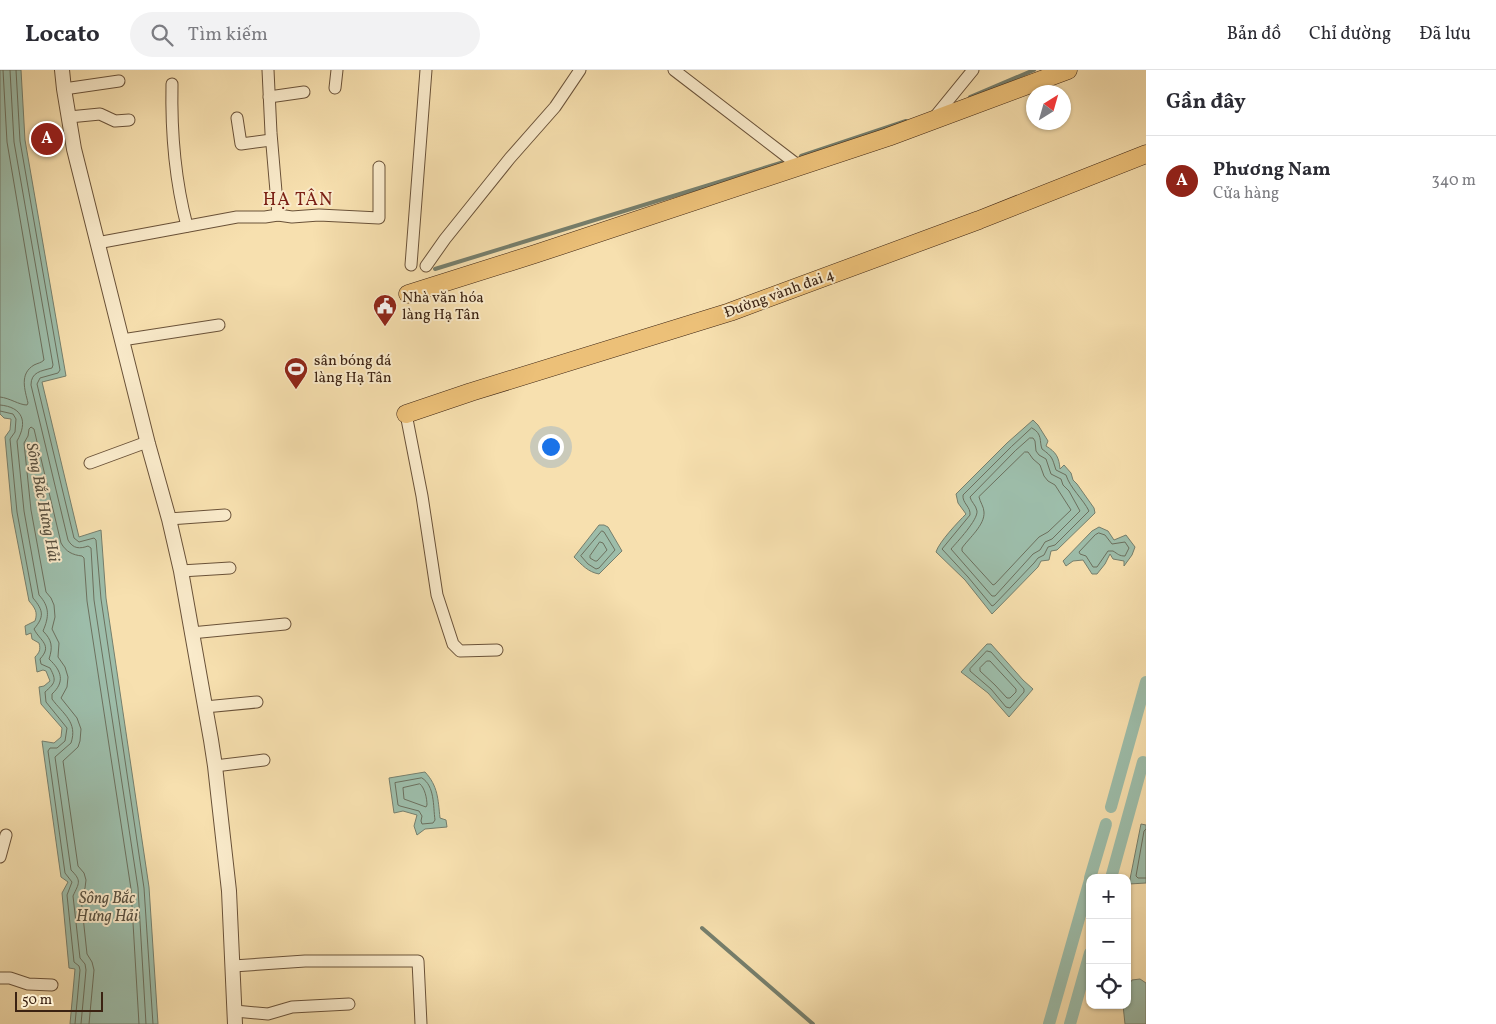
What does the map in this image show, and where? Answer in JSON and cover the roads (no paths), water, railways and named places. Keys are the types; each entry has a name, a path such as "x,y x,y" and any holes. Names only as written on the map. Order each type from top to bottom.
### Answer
{"main road":[{"path":"408,294 799,166 931,121 1068,70"},
{"name":"Đường vành đai 4","path":"406,414 730,312 979,220 1146,154"}],"street":[{"path":"62,70 74,149 181,571 216,766 229,891 235,1018 268,1014 292,1007 349,1004"},
{"path":"268,70 271,140 278,215"},
{"path":"335,88 337,70"},
{"path":"411,265 426,70"},
{"path":"426,266 444,239 510,158 555,107 580,70"},
{"path":"674,70 799,166"},
{"path":"931,121 973,70"},
{"path":"64,89 120,81"},
{"path":"172,84 172,116 177,171 187,226"},
{"path":"269,97 304,92"},
{"path":"69,117 100,114 115,121 129,120"},
{"path":"237,118 240,144 271,140"},
{"path":"97,243 237,217 319,215 379,218 379,167"},
{"path":"122,340 219,325"},
{"path":"406,414 438,595 453,644 460,651 479,652 497,650"},
{"path":"90,463 147,442"},
{"path":"169,519 225,515"},
{"path":"181,571 230,568"},
{"path":"191,633 285,624"},
{"path":"205,707 256,702"},
{"path":"216,766 264,760"},
{"path":"0,857 6,835"},
{"path":"233,966 305,961 418,961 421,1024"},
{"path":"0,978 10,978 28,984 52,985"}],"water":[{"name":"Sông Bắc Hưng Hải","path":"0,70 21,70 25,140 66,376 42,382 79,537 101,530 106,598 149,887 158,1024 70,1024 75,969 69,968 62,893 68,882 61,877 42,741 54,743 61,737 62,728 41,704 39,687 44,686 50,681 46,671 37,672 35,657 40,648 39,643 32,639 31,633 26,635 25,626 35,621 36,613 29,601 12,513 5,437 10,430 11,419 4,418 0,414"},
{"path":"1033,420 1048,441 1046,446 1056,455 1060,469 1064,465 1071,473 1073,480 1094,508 1095,513 1057,550 1051,551 1049,560 1041,561 1038,567 992,614 965,580 936,552 945,538 966,514 958,503 956,494"},
{"path":"599,525 608,527 622,551 599,574 588,570 574,557"},
{"path":"1099,527 1108,531 1114,540 1126,535 1135,547 1124,566 1124,561 1113,559 1110,554 1097,574 1092,574 1083,560 1073,561 1066,566 1063,561 1092,531"},
{"path":"987,644 991,644 1033,689 1009,717 988,693 961,672"},
{"path":"425,772 433,782 438,799 440,818 446,820 447,827 425,829 417,835 414,826 417,815 403,811 394,813 389,778"},
{"path":"1141,824 1146,825 1146,883 1131,884 1131,874"},
{"path":"1140,979 1146,983 1146,1024 1125,1024 1123,1009 1131,1009 1132,980"}],"waterway":[{"path":"970,97 1034,70"},
{"path":"801,156 906,121"},
{"path":"435,269 787,161"},
{"path":"1111,807 1146,682"},
{"path":"1112,874 1143,762"},
{"path":"1091,874 1106,824"},
{"path":"1049,1024 1086,894"},
{"path":"702,928 813,1024"},
{"path":"1070,1024 1087,964"}],"place":[{"name":"Phương Nam","path":"47,139"},
{"name":"Nhà văn hóa làng Hạ Tân","path":"385,327"},
{"name":"sân bóng đá làng Hạ Tân","path":"296,390"}],"district":[{"name":"HẠ TÂN","path":"298,199"}]}
